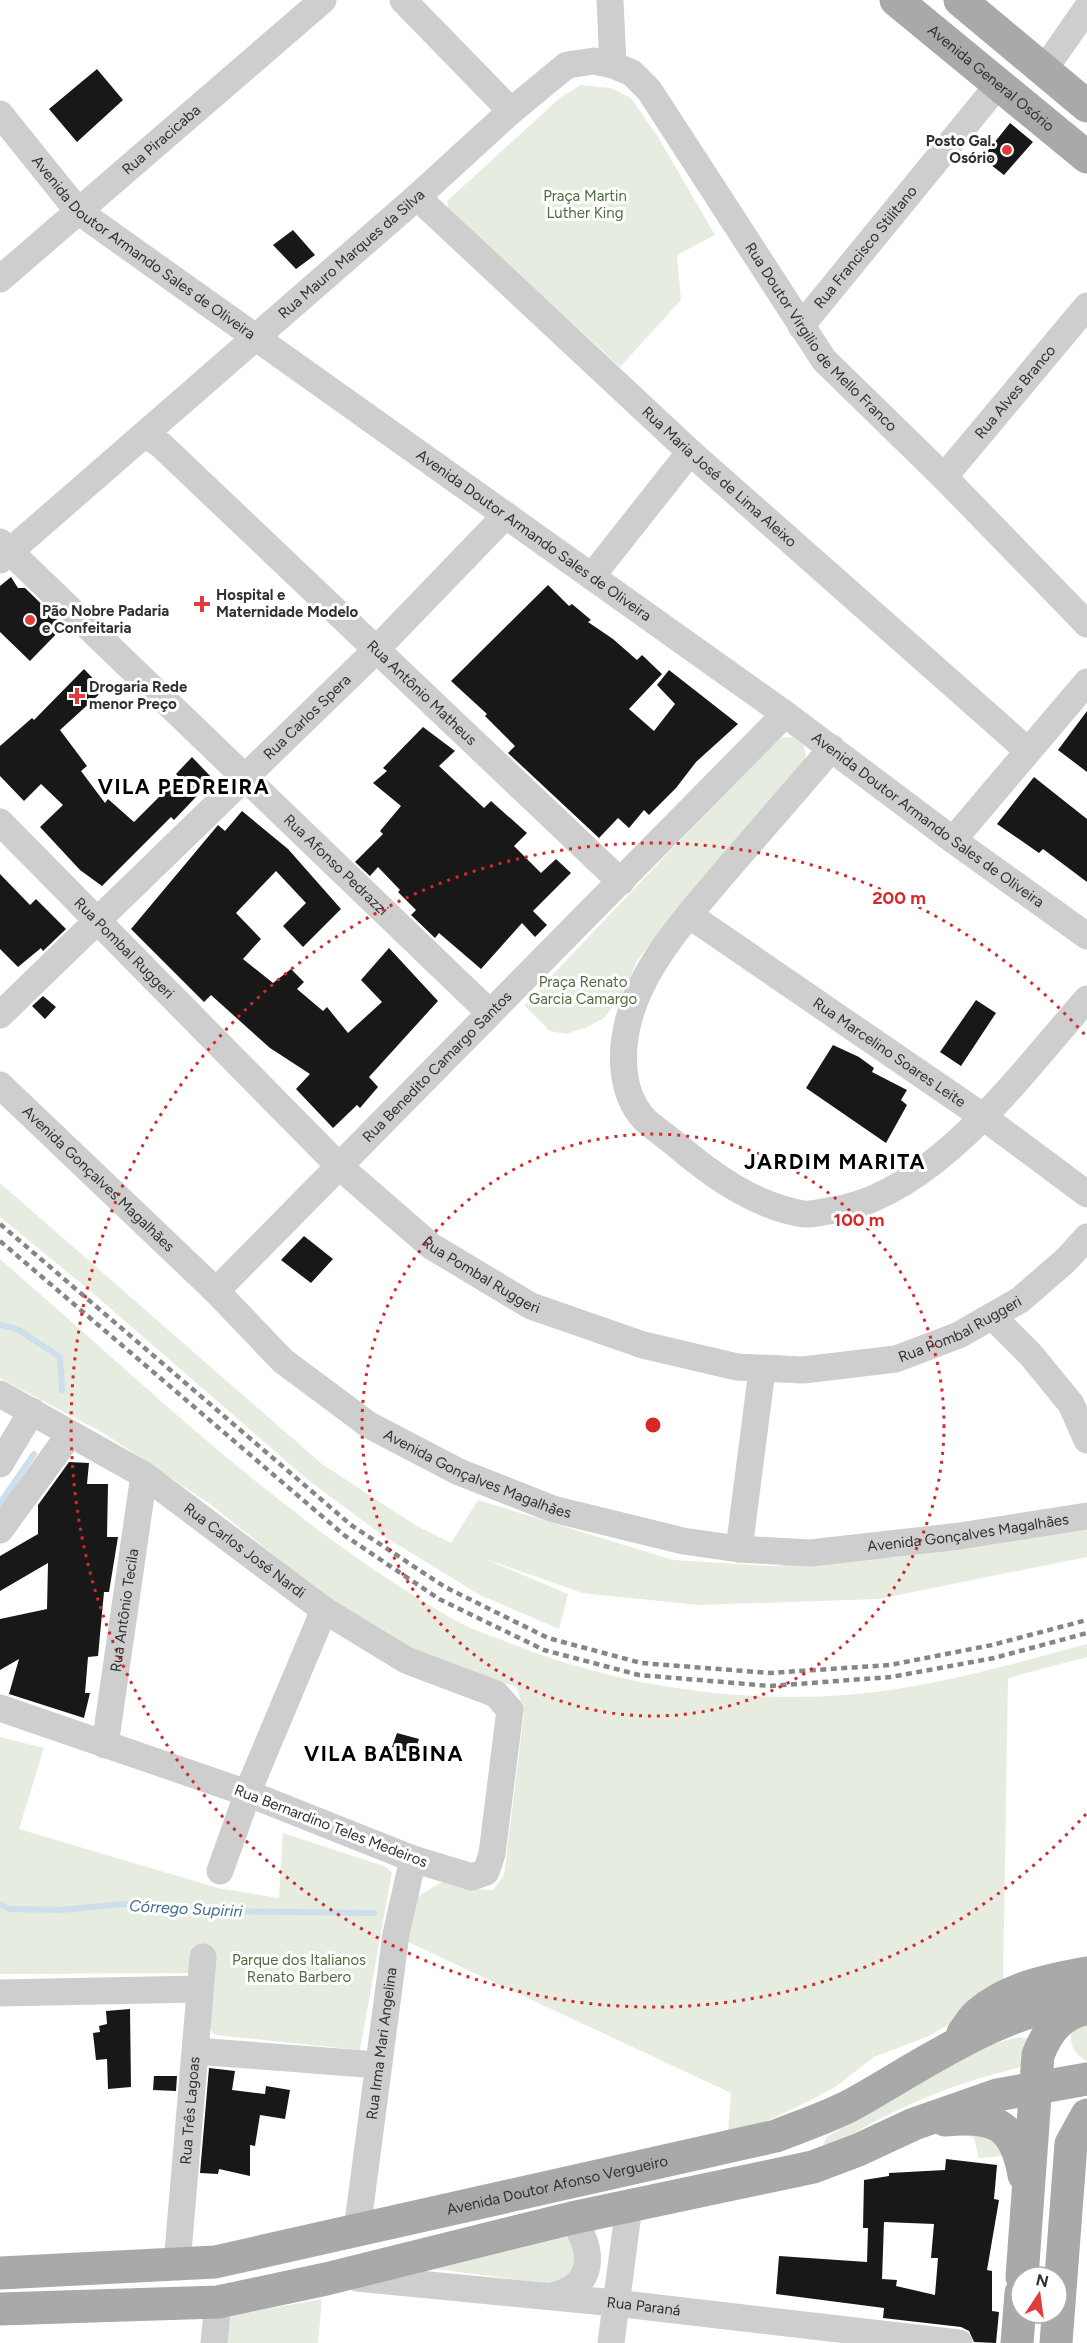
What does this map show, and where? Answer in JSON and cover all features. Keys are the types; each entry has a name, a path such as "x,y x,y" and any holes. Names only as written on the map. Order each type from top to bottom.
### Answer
{"main road":[{"name":"Avenida General Osório","path":"896,0 1087,157"},
{"path":"960,0 1087,106"},
{"path":"948,2049 976,2015 1004,1996 1053,1979 1087,1973"},
{"name":"Avenida Doutor Afonso Vergueiro","path":"0,2273 215,2262 509,2194 776,2136 850,2106 948,2049 1033,2012 1087,2002"},
{"path":"1073,2014 1059,2042 1075,2068 1087,2073"},
{"path":"1023,2265 1038,2055 1043,2042 1073,2014"},
{"path":"0,2309 218,2302 326,2279 572,2218 813,2167 858,2150 915,2124 997,2095 1087,2079"},
{"path":"629,2206 643,2187 658,2176 780,2149 818,2129 850,2106"},
{"path":"1056,2343 1071,2144 1087,2115"},
{"path":"915,2124 962,2119 982,2120 998,2125 1010,2134 1020,2150 1029,2201"},
{"path":"509,2194 541,2198 572,2218"},
{"path":"1017,2343 1018,2325"}],"street":[{"name":"Rua Piracicaba","path":"0,279 323,0"},
{"path":"404,0 511,111"},
{"path":"610,0 613,65"},
{"path":"1044,70 1087,8"},
{"name":"Rua Doutor Virgilio de Mello Franco","path":"567,65 594,61 613,65 632,73 649,90 824,360 944,477 1087,624"},
{"name":"Rua Mauro Marques da Silva","path":"3,552 141,438 255,336 417,197 511,111 567,65"},
{"name":"Rua Francisco Stilitano","path":"801,326 998,85"},
{"name":"Avenida Doutor Armando Sales de Oliveira","path":"0,114 78,211 785,714 953,840 1087,936"},
{"name":"Rua Maria José de Lima Aleixo","path":"417,197 690,452 1027,750"},
{"name":"Rua Alves Branco","path":"944,477 1087,306"},
{"name":"Rua Antônio Matheus","path":"141,438 151,438 161,445 621,882"},
{"path":"592,576 690,452"},
{"name":"Rua Carlos Spera","path":"0,1016 377,650 506,515"},
{"name":"Rua Afonso Pedrazzi","path":"3,552 246,779 490,1013"},
{"path":"953,840 1087,682"},
{"name":"Rua Benedito Camargo Santos","path":"216,1291 785,714"},
{"path":"832,748 689,915 645,978 632,1006 623,1054 625,1081 632,1102 645,1119 692,1159 749,1197 805,1214 853,1208 896,1187 951,1150 1087,999"},
{"name":"Rua Pombal Ruggeri","path":"0,822 340,1167 430,1246 531,1306 643,1345 762,1370 803,1370 896,1359 959,1335 1020,1300 1066,1260 1087,1237"},
{"name":"Rua Marcelino Soares Leite","path":"689,915 982,1116 1087,1194"},
{"name":"Avenida Gonçalves Magalhães","path":"0,1085 216,1291 283,1361 369,1425 459,1472 553,1509 683,1541 739,1549 810,1553 960,1536 1087,1516"},
{"path":"992,1316 1031,1355 1071,1404 1087,1440"},
{"path":"739,1549 762,1370"},
{"name":"Rua Carlos José Nardi","path":"0,1394 144,1475 324,1610 406,1660 496,1694"},
{"path":"0,1464 32,1411"},
{"path":"0,1530 70,1434"},
{"name":"Rua Antônio Tecila","path":"105,1745 144,1475"},
{"path":"220,1871 247,1793 324,1610"},
{"name":"Rua Bernardino Teles Medeiros","path":"0,1708 247,1793 413,1859 472,1877 486,1872 492,1854 510,1710 496,1694"},
{"name":"Rua Irma Mari Angelina","path":"357,2230 396,1934 413,1859"},
{"name":"Rua Três Lagoas","path":"177,2264 203,1958"},
{"path":"0,1993 200,1989"},
{"path":"196,2051 378,2065"},
{"path":"611,2343 629,2206"},
{"path":"550,2296 576,2288 584,2277 588,2261 586,2243 572,2218"},
{"name":"Rua Paraná","path":"326,2279 367,2277 960,2343"},
{"path":"214,2343 218,2302"}],"green space":[{"name":"Praça Martin Luther King","path":"581,85 611,88 631,98 658,137 715,235 677,255 681,300 620,367 449,210 447,201 561,97"},
{"name":"Praça Renato Garcia Camargo","path":"792,737 803,744 806,756 800,767 637,960 625,991 604,1018 566,1034 550,1031 524,1005 765,751 781,738"},
{"path":"0,1183 322,1464 415,1525 451,1543 478,1500 673,1560 772,1566 899,1557 1087,1530 1087,1557 878,1599 699,1605 582,1593 483,1558 568,1594 559,1629 480,1595 385,1537 308,1480 88,1289 0,1217"},
{"path":"0,1259 221,1453 337,1543 397,1585 460,1623 552,1658 633,1680 675,1688 717,1693 803,1697 876,1692 937,1682 1087,1644 1087,1657 1008,1678 1003,1987 973,2010 929,2036 874,2057 835,2087 805,2103 767,2121 728,2132 731,2093 408,1942 415,1898 442,1882 463,1888 493,1890 504,1875 524,1713 517,1687 418,1654 335,1604 210,1504 105,1434 0,1378"},
{"name":"Parque dos Italianos Renato Barbero","path":"0,1737 44,1748 19,1829 218,1888 279,1898 283,1833 384,1866 392,1872 360,2050 216,2035 210,2030 192,1973 0,1974"},
{"path":"1087,2014 1087,2062 1072,2047 1071,2038 1072,2025"},
{"path":"1020,2037 1027,2039 1025,2066 947,2089 875,2121 827,2149 822,2147 827,2137 945,2065 969,2053"},
{"path":"980,2128 1012,2155 979,2158 974,2138 968,2134"},
{"path":"570,2233 577,2267 556,2285 436,2269 435,2265"},
{"path":"322,2299 318,2343 227,2343 229,2319 233,2315"}],"building":[{"path":"97,69 123,100 77,142 49,109"},
{"name":"Posto Gal. Osório","path":"1010,123 1033,142 1004,175 982,158"},
{"path":"293,230 315,255 296,269 273,245"},
{"name":"Pão Nobre Padaria e Confeitaria","path":"11,577 18,588 25,588 64,626 30,661 0,632 0,586"},
{"path":"548,585 569,606 572,604 591,620 588,622 613,639 637,660 642,655 662,674 629,709 654,731 675,704 657,685 669,670 738,724 696,762 676,788 649,815 644,810 629,828 618,818 599,838 508,753 515,746 485,716 487,714 451,681"},
{"path":"84,669 104,690 60,730 87,766 81,771 105,803 108,799 134,822 179,777 176,774 192,757 213,779 174,820 171,817 102,886 80,870 40,827 63,805 41,784 24,801 0,776 0,746 32,718 34,720"},
{"path":"1087,711 1087,772 1058,750"},
{"path":"423,727 455,751 439,766 484,808 491,801 527,833 514,846 541,873 556,859 571,873 533,911 547,925 535,937 522,923 481,969 439,933 435,938 411,915 416,910 378,867 370,876 355,862 383,834 380,831 401,806 373,783 387,771 383,768"},
{"path":"1034,777 1087,819 1087,882 1043,849 1039,853 997,824"},
{"path":"242,811 288,849 341,909 303,947 283,926 306,903 276,871 236,913 261,939 243,959 273,983 291,969 304,982 297,989 323,1011 327,1007 348,1033 382,1002 361,980 389,948 438,1001 369,1077 378,1087 360,1108 357,1105 333,1128 296,1089 310,1074 270,1048 211,995 204,1002 131,929 218,825 225,831"},
{"path":"0,874 30,905 36,899 66,929 43,951 41,948 18,967 0,949"},
{"path":"43,996 56,1007 45,1019 32,1006"},
{"path":"976,1000 996,1013 961,1066 940,1052"},
{"path":"833,1045 859,1057 874,1068 872,1072 907,1090 901,1100 907,1105 886,1143 806,1088"},
{"path":"304,1236 333,1259 311,1283 281,1260"},
{"path":"69,1462 89,1463 87,1484 108,1484 107,1537 118,1537 109,1592 104,1592 98,1656 88,1657 85,1693 90,1693 84,1718 9,1694 19,1659 0,1670 0,1619 47,1609 48,1563 0,1591 0,1556 38,1534 38,1505"},
{"path":"397,1733 419,1739 414,1754 392,1747"},
{"path":"130,2009 131,2087 108,2089 107,2059 96,2060 93,2033 100,2032 99,2026 107,2024 106,2011"},
{"path":"209,2068 235,2071 232,2090 265,2094 266,2086 290,2090 285,2119 260,2115 255,2146 250,2145 250,2176 219,2169 218,2174 200,2173"},
{"path":"154,2076 177,2076 176,2091 153,2090"},
{"path":"946,2159 997,2165 994,2199 999,2200 987,2270 992,2271 992,2311 999,2312 996,2343 974,2342 969,2331 961,2327 883,2318 884,2308 776,2294 779,2256 867,2262 868,2228 863,2228 864,2180 889,2176 889,2173 945,2170","holes":["884,2222 934,2224 931,2258 938,2258 935,2295 896,2286 897,2280 882,2279"]}],"waterway":[{"name":"Córrego Supiriri","path":"0,1325 17,1329 60,1357 62,1390"},
{"name":"Córrego Supiriri","path":"0,1503 34,1454"},
{"name":"Córrego Supiriri","path":"0,1904 9,1909 61,1910 122,1904 218,1911 374,1913"}],"railway":[{"path":"0,1224 351,1525 445,1587 548,1638 641,1663 770,1673 890,1665 992,1645 1087,1620"},
{"path":"0,1241 344,1535 439,1599 544,1650 639,1675 770,1686 891,1677 994,1658 1087,1633"}],"place":[{"name":"Posto Gal. Osório","path":"1007,150"},
{"name":"Hospital e Maternidade Modelo","path":"202,604"},
{"name":"Pão Nobre Padaria e Confeitaria","path":"30,620"},
{"name":"Drogaria Rede menor Preço","path":"77,696"}],"district":[{"name":"VILA PEDREIRA","path":"184,787"},
{"name":"JARDIM MARITA","path":"835,1162"},
{"name":"VILA BALBINA","path":"384,1754"}]}
